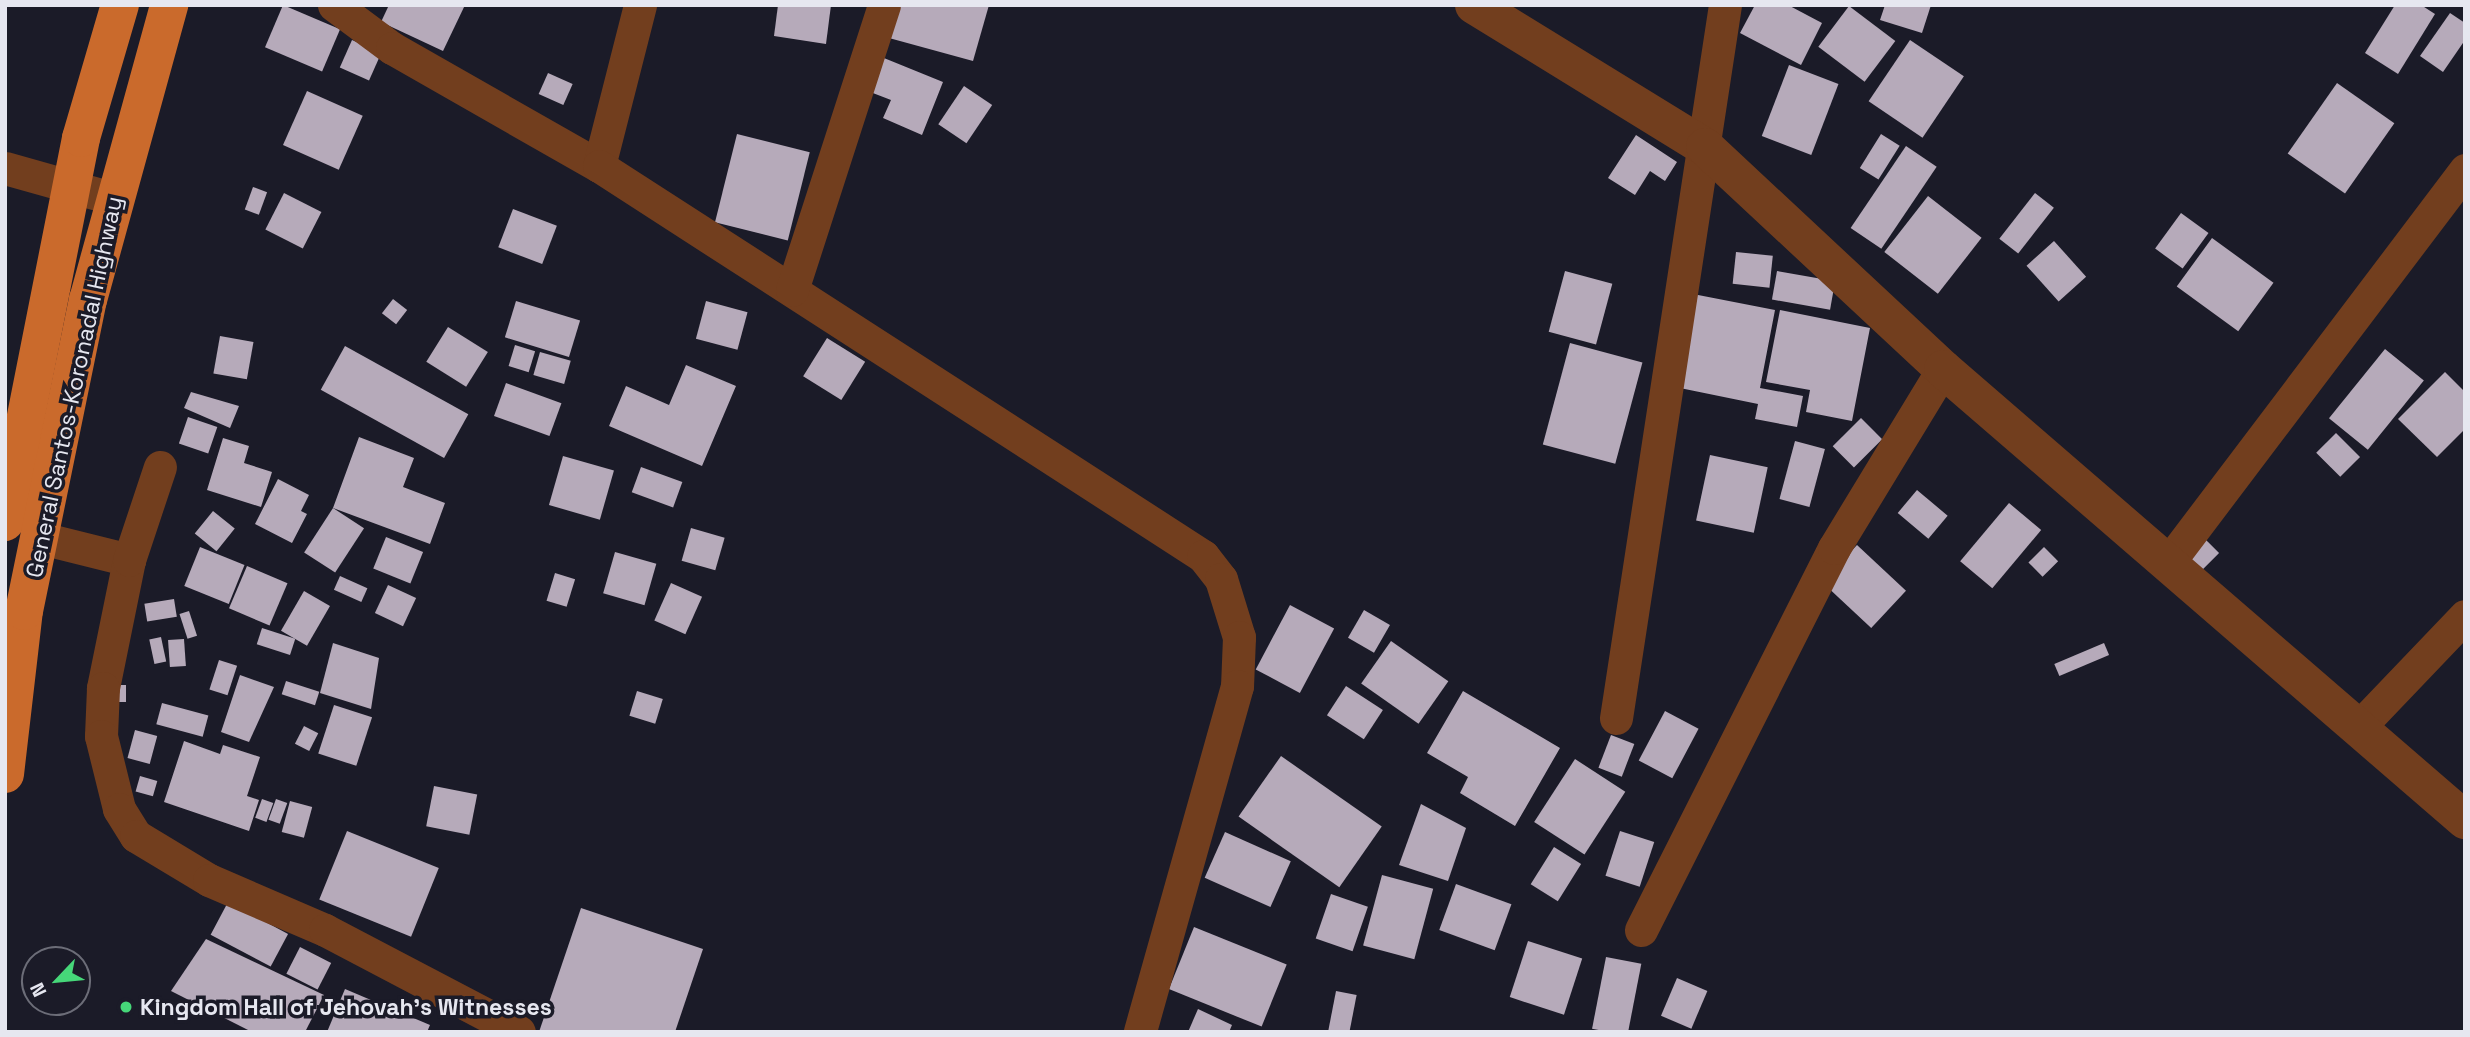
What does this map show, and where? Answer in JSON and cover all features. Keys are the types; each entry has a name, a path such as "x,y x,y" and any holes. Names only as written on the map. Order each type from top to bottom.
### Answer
{"highway":[{"name":"General Santos-Koronadal Highway","path":"5,522 74,187 81,138 120,5"},
{"name":"General Santos-Koronadal Highway","path":"5,774 24,611 88,300 169,5"}],"street":[{"path":"334,5 392,48 598,166 1203,556 1221,579 1239,637 1237,687 1140,1032"},
{"path":"598,166 640,5"},
{"path":"792,290 884,5"},
{"path":"1474,5 1705,147 1943,369 2465,820"},
{"path":"1616,718 1725,5"},
{"path":"5,168 115,199"},
{"path":"2168,563 2465,170"},
{"path":"1641,930 1834,548 1943,369"},
{"path":"160,467 129,560 103,688 101,736 119,809 136,836 209,880 325,930 519,1032"},
{"path":"41,538 129,560"},
{"path":"2358,729 2465,616"}],"building":[{"path":"283,5 340,29 322,72 265,47"},
{"path":"389,5 465,5 443,51 381,22"},
{"path":"778,5 831,5 826,44 774,36"},
{"path":"898,5 989,5 973,61 889,38"},
{"path":"1755,5 1788,5 1822,23 1801,65 1740,33"},
{"path":"1885,5 1931,5 1922,33 1880,20"},
{"path":"2395,5 2421,5 2435,14 2398,74 2365,53"},
{"path":"1849,6 1895,41 1865,82 1818,47"},
{"path":"2450,13 2465,23 2465,40 2443,72 2420,56"},
{"path":"352,40 381,53 369,80 340,67"},
{"path":"1910,40 1964,76 1923,138 1869,101"},
{"path":"879,56 943,82 922,135 883,118 891,100 865,90"},
{"path":"1789,65 1838,84 1811,155 1762,136"},
{"path":"548,73 573,84 563,105 539,94"},
{"path":"2337,83 2394,123 2345,194 2288,153"},
{"path":"964,86 992,105 966,143 938,124"},
{"path":"307,91 363,116 339,170 283,145"},
{"path":"737,134 810,152 788,240 715,222"},
{"path":"1881,134 1900,146 1878,180 1860,168"},
{"path":"1636,135 1677,162 1665,181 1650,171 1635,195 1608,178"},
{"path":"1906,146 1937,167 1881,249 1851,228"},
{"path":"253,187 267,192 259,215 245,210"},
{"path":"284,193 321,212 303,249 265,230"},
{"path":"2035,193 2054,208 2018,253 1999,239"},
{"path":"1928,196 1982,238 1938,294 1884,252"},
{"path":"513,209 557,226 542,264 498,247"},
{"path":"2181,213 2209,233 2183,269 2155,249"},
{"path":"2212,238 2273,283 2238,331 2177,287"},
{"path":"2054,241 2086,277 2059,301 2027,266"},
{"path":"1736,252 1773,256 1769,288 1733,284"},
{"path":"1565,271 1612,284 1596,345 1549,332"},
{"path":"1777,271 1835,281 1830,310 1772,300"},
{"path":"1693,294 1775,310 1760,388 1803,396 1797,427 1755,419 1758,404 1675,387"},
{"path":"393,299 407,310 396,324 382,313"},
{"path":"516,301 580,321 569,357 505,337"},
{"path":"706,301 748,312 737,350 696,339"},
{"path":"1780,310 1870,328 1852,421 1806,412 1810,390 1766,382"},
{"path":"448,327 488,352 466,387 426,362"},
{"path":"220,336 253,342 247,379 213,373"},
{"path":"827,338 865,362 841,400 803,376"},
{"path":"1570,343 1642,362 1615,464 1543,444"},
{"path":"515,345 535,351 529,372 509,366"},
{"path":"345,346 468,414 444,458 321,390"},
{"path":"2385,349 2424,380 2368,450 2329,418"},
{"path":"540,352 571,361 564,384 533,375"},
{"path":"686,365 736,386 702,466 609,426 626,386 669,405"},
{"path":"2445,372 2465,392 2465,429 2437,457 2398,419"},
{"path":"506,383 561,403 549,436 494,416"},
{"path":"191,392 239,406 230,428 184,408"},
{"path":"188,417 217,427 208,454 179,443"},
{"path":"1861,418 1882,439 1854,467 1833,446"},
{"path":"2336,433 2360,457 2340,477 2316,453"},
{"path":"359,437 414,458 403,487 445,503 430,544 333,508"},
{"path":"223,438 249,446 244,463 272,472 261,507 207,490"},
{"path":"1795,441 1825,449 1809,507 1779,499"},
{"path":"1710,455 1768,467 1754,533 1696,521"},
{"path":"563,456 614,471 600,520 549,505"},
{"path":"641,467 682,482 673,507 632,492"},
{"path":"278,479 309,495 301,511 307,514 292,543 255,524"},
{"path":"1917,490 1948,516 1928,539 1898,513"},
{"path":"2009,503 2041,530 1992,588 1960,561"},
{"path":"333,508 364,528 335,573 304,552"},
{"path":"213,511 235,529 217,551 195,534"},
{"path":"691,528 725,538 715,570 682,561"},
{"path":"2200,534 2219,553 2197,575 2178,556"},
{"path":"386,537 423,552 410,584 373,569"},
{"path":"1857,545 1906,591 1871,628 1822,582"},
{"path":"200,547 245,565 229,604 184,586"},
{"path":"2044,547 2058,561 2043,577 2028,563"},
{"path":"615,552 656,564 644,605 603,593"},
{"path":"247,566 288,583 270,626 229,608"},
{"path":"555,573 575,579 567,607 547,601"},
{"path":"340,576 367,588 361,602 334,590"},
{"path":"671,583 702,597 685,634 654,620"},
{"path":"388,585 416,598 403,626 375,613"},
{"path":"304,591 330,606 307,646 281,631"},
{"path":"174,599 177,617 147,621 144,604"},
{"path":"1290,605 1334,628 1300,693 1256,669"},
{"path":"1364,610 1390,625 1374,653 1348,638"},
{"path":"189,611 197,636 188,639 179,614"},
{"path":"262,628 295,639 290,655 257,644"},
{"path":"161,637 166,661 154,664 149,639"},
{"path":"184,639 186,666 170,667 168,640"},
{"path":"1391,641 1448,681 1419,724 1361,684"},
{"path":"333,643 379,658 371,709 320,693"},
{"path":"2104,643 2109,655 2059,676 2054,664"},
{"path":"219,660 237,666 227,695 209,689"},
{"path":"240,675 274,687 249,742 221,732"},
{"path":"286,681 319,692 315,705 282,694"},
{"path":"107,685 126,685 126,702 107,702"},
{"path":"1346,686 1383,710 1364,739 1327,715"},
{"path":"637,691 663,699 655,724 629,716"},
{"path":"1463,691 1560,748 1515,826 1460,793 1468,777 1427,753"},
{"path":"162,703 208,715 203,737 156,724"},
{"path":"334,705 372,717 356,766 318,754"},
{"path":"1665,711 1699,729 1672,778 1639,760"},
{"path":"304,726 318,733 309,751 295,744"},
{"path":"135,730 157,736 150,764 127,758"},
{"path":"1611,735 1634,744 1622,777 1598,768"},
{"path":"184,741 220,754 223,745 260,757 247,796 259,800 249,831 164,802"},
{"path":"1281,756 1382,827 1339,887 1239,817"},
{"path":"1575,759 1625,792 1584,855 1534,822"},
{"path":"140,776 157,781 153,796 136,791"},
{"path":"434,786 477,794 469,835 426,826"},
{"path":"262,799 273,803 266,822 255,818"},
{"path":"276,799 287,803 280,824 268,820"},
{"path":"290,801 312,807 304,838 282,832"},
{"path":"1421,804 1466,828 1448,881 1399,865"},
{"path":"347,831 439,868 411,937 319,900"},
{"path":"1620,831 1654,842 1640,887 1605,876"},
{"path":"1225,832 1291,861 1270,907 1205,878"},
{"path":"1554,847 1581,864 1558,901 1531,884"},
{"path":"1382,875 1433,889 1414,959 1363,946"},
{"path":"1456,884 1511,904 1495,950 1439,930"},
{"path":"1331,894 1368,907 1353,951 1316,938"},
{"path":"228,902 288,934 271,967 211,935"},
{"path":"581,908 703,949 675,1032 539,1032"},
{"path":"1194,927 1287,964 1262,1027 1169,989"},
{"path":"206,939 324,995 305,1032 252,1032 171,991"},
{"path":"1528,941 1582,959 1564,1015 1510,997"},
{"path":"300,947 331,963 318,990 286,974"},
{"path":"1606,957 1641,964 1628,1032 1592,1029"},
{"path":"1677,978 1707,991 1691,1029 1661,1016"},
{"path":"345,989 430,1025 427,1032 327,1032"},
{"path":"1336,991 1357,995 1349,1032 1328,1032"},
{"path":"1198,1009 1232,1025 1229,1032 1188,1032"}],"place":[{"name":"Kingdom Hall of Jehovah's Witnesses","path":"126,1007"}]}
